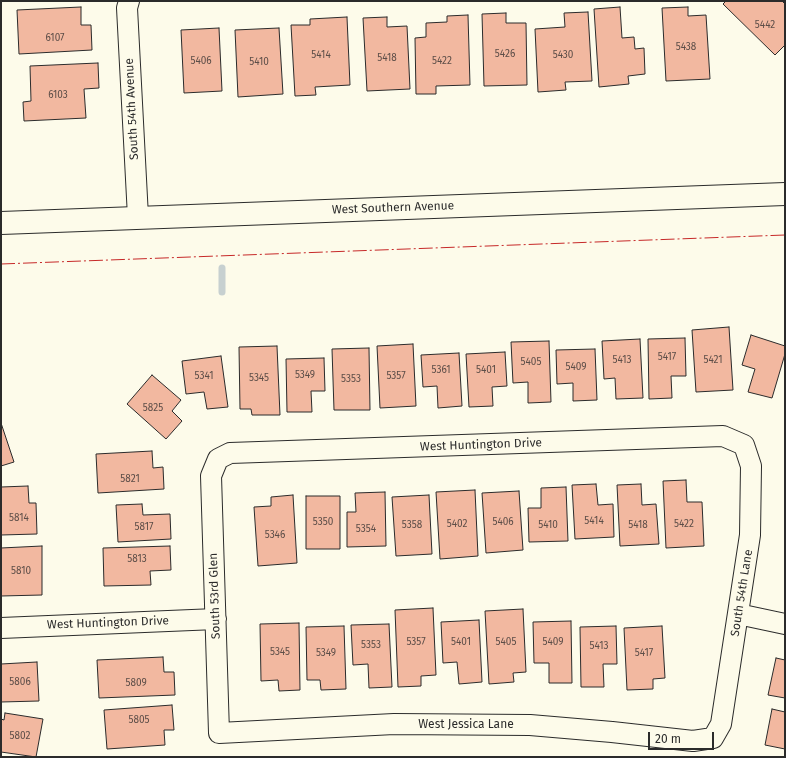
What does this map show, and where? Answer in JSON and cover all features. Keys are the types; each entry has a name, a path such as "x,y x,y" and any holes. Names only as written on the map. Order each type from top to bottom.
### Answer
{"main road":[{"name":"West Southern Avenue","path":"1,223 785,194"}],"street":[{"name":"South 54th Avenue","path":"128,1 127,8 138,217"},
{"name":"West Huntington Drive","path":"218,459 230,453 723,436 744,445"},
{"name":"South 54th Lane","path":"713,738 721,724 750,535 751,466 744,445"},
{"name":"South 53rd Glen","path":"218,459 211,476 219,734"},
{"path":"738,614 785,624"},
{"name":"West Huntington Drive","path":"1,628 216,619"},
{"name":"West Jessica Lane","path":"219,734 394,724 530,725 693,741 713,738"}],"building":[{"path":"726,1 782,1 785,4 785,45 775,55 723,4"},
{"path":"81,7 81,25 91,25 92,50 19,54 17,10"},
{"path":"620,7 622,38 634,37 635,49 644,48 645,74 628,76 629,84 599,87 594,9"},
{"path":"688,7 688,16 706,15 710,79 666,81 662,8"},
{"path":"588,12 592,81 565,82 566,90 538,92 535,29 565,27 564,13"},
{"path":"506,13 506,23 526,23 527,85 484,86 482,14"},
{"path":"468,15 470,85 436,86 436,94 416,94 415,38 426,37 426,23 447,22 447,16"},
{"path":"347,17 350,85 315,87 316,95 295,96 291,25 310,25 310,19"},
{"path":"387,17 387,27 407,26 410,89 367,91 363,18"},
{"path":"219,28 222,91 184,93 181,30"},
{"path":"279,28 283,94 238,97 235,30"},
{"path":"98,63 99,88 84,89 86,118 24,121 23,102 31,101 30,66"},
{"path":"729,327 733,390 696,392 692,330"},
{"path":"751,335 785,346 785,354 772,398 748,392 755,369 742,365"},
{"path":"685,338 686,376 671,376 672,398 649,399 648,339"},
{"path":"640,339 643,398 616,399 615,378 604,379 602,341"},
{"path":"549,341 551,402 528,403 528,382 513,383 511,342"},
{"path":"413,344 416,406 380,408 377,346"},
{"path":"277,346 280,415 252,415 251,409 240,409 239,347"},
{"path":"369,348 370,410 334,410 332,349"},
{"path":"595,349 597,400 573,401 573,383 557,384 556,350"},
{"path":"505,352 507,386 492,387 493,406 469,407 466,354"},
{"path":"459,353 462,406 438,408 437,386 423,387 421,355"},
{"path":"221,356 228,407 207,409 204,392 186,394 182,361"},
{"path":"324,358 325,391 311,391 312,412 287,412 286,359"},
{"path":"152,375 181,400 172,411 182,421 166,439 127,404"},
{"path":"1,423 14,462 1,466"},
{"path":"152,451 153,468 163,467 164,489 98,493 96,454"},
{"path":"686,480 687,502 702,502 704,546 666,548 663,481"},
{"path":"596,484 598,505 613,504 614,537 575,539 572,485"},
{"path":"641,484 642,505 656,504 659,544 620,546 617,485"},
{"path":"28,486 29,503 36,503 37,534 1,535 1,487"},
{"path":"566,487 568,541 529,542 528,508 541,508 541,488"},
{"path":"475,490 478,556 440,559 436,492"},
{"path":"519,491 523,550 486,553 482,493"},
{"path":"385,492 386,546 347,547 347,512 356,512 355,493"},
{"path":"293,495 297,563 258,566 254,507 271,506 271,497"},
{"path":"429,495 432,554 396,556 392,497"},
{"path":"306,496 340,496 340,549 306,549"},
{"path":"142,504 143,515 170,514 171,539 118,542 116,505"},
{"path":"42,546 42,595 1,596 1,548"},
{"path":"170,546 171,570 150,571 151,585 104,586 103,548"},
{"path":"433,608 436,675 421,676 421,686 398,687 395,610"},
{"path":"523,609 526,672 513,673 514,682 489,684 485,611"},
{"path":"479,620 482,682 459,684 457,662 443,663 441,622"},
{"path":"571,621 572,683 549,683 549,663 534,663 533,622"},
{"path":"299,623 300,690 279,691 278,680 261,681 260,624"},
{"path":"389,624 392,687 369,688 368,664 353,665 351,625"},
{"path":"344,626 346,689 321,690 320,680 307,680 306,627"},
{"path":"616,626 617,664 603,664 604,687 581,687 580,627"},
{"path":"662,626 665,678 653,679 653,689 627,690 624,628"},
{"path":"163,657 164,672 174,672 175,695 99,698 97,660"},
{"path":"776,658 785,660 785,698 768,695"},
{"path":"37,662 39,701 1,702 1,664"},
{"path":"172,705 174,730 164,730 165,745 107,749 104,710"},
{"path":"772,709 785,712 785,749 765,745"},
{"path":"5,713 43,719 36,757 1,752 1,719 4,720"}],"waterway":[{"path":"222,268 222,292"}],"power":[{"path":"1,264 785,235"}]}
